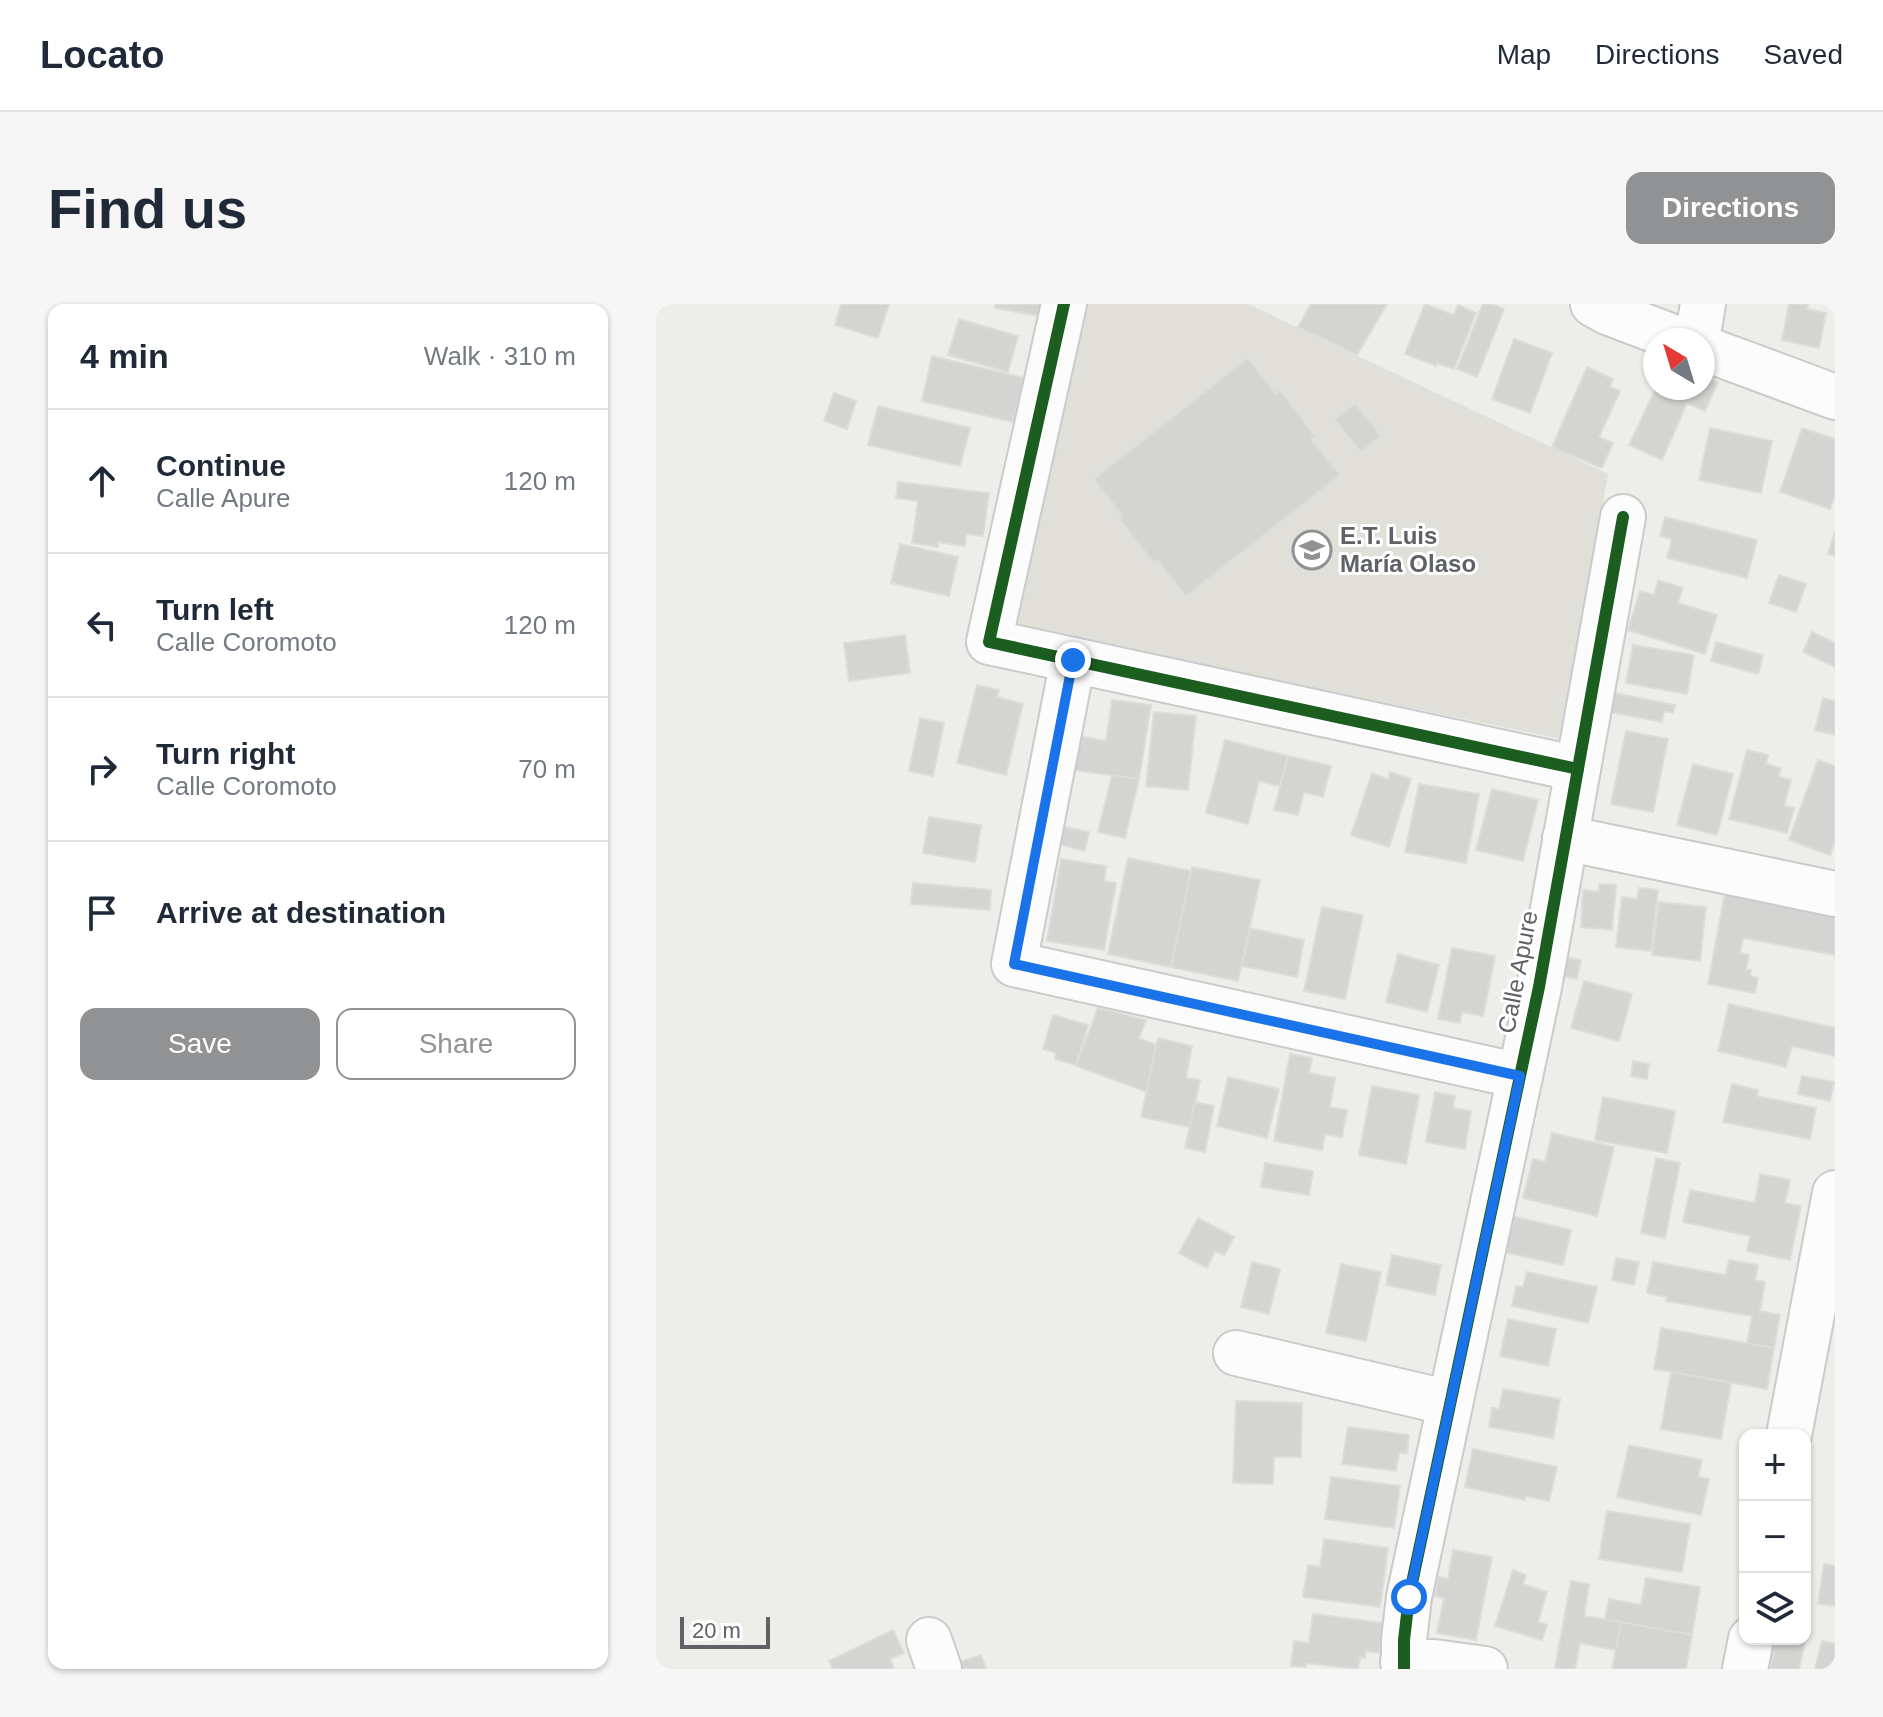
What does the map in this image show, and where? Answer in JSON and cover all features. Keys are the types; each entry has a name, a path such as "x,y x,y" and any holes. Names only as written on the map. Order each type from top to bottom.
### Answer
{"street":[{"path":"1064,304 989,642 1578,769"},
{"path":"1593,304 1649,328"},
{"path":"1699,328 1703,304"},
{"path":"1715,352 1835,397"},
{"name":"Calle Apure","path":"1404,1666 1409,1597 1539,987 1623,517"},
{"path":"1073,660 1014,964 1520,1076"},
{"path":"1565,838 1835,894"},
{"path":"1790,1429 1835,1193"},
{"path":"1236,1353 1450,1403"},
{"path":"1745,1669 1750,1645"},
{"path":"1404,1666 1434,1662 1485,1669"}],"shaded area":[{"name":"E.T. Luis María Olaso","path":"1085,304 1248,304 1608,474 1561,739 1013,626"}],"building":[{"path":"841,304 889,304 878,338 835,325"},
{"path":"996,304 1047,304 1045,317 995,308"},
{"path":"1311,304 1387,304 1357,355 1298,327"},
{"path":"1425,304 1454,315 1458,305 1476,313 1454,369 1437,363 1436,366 1405,354"},
{"path":"1483,304 1504,309 1477,377 1457,369"},
{"path":"1789,304 1808,304 1807,309 1826,313 1819,348 1782,340"},
{"path":"959,319 1018,336 1008,372 948,355"},
{"path":"1514,339 1552,353 1530,413 1492,399"},
{"path":"932,356 1024,378 1013,422 922,401"},
{"path":"1248,358 1276,394 1280,391 1315,436 1311,439 1340,475 1186,596 1157,560 1154,563 1094,479"},
{"path":"1587,367 1613,379 1610,387 1620,391 1599,437 1613,443 1602,468 1552,447"},
{"path":"834,393 856,401 847,429 824,421"},
{"path":"1650,400 1710,400 1705,411 1687,403 1662,460 1629,445"},
{"path":"1355,404 1381,436 1361,452 1335,420"},
{"path":"878,406 970,428 960,466 868,445"},
{"path":"1710,428 1772,441 1761,493 1699,480"},
{"path":"1802,428 1835,439 1835,495 1830,509 1780,492"},
{"path":"898,482 989,493 983,536 966,534 965,546 938,542 938,547 912,543 918,501 896,498"},
{"path":"1665,517 1757,540 1747,578 1667,558 1672,539 1660,536"},
{"path":"1835,531 1835,556 1828,554"},
{"path":"900,544 958,557 949,596 891,583"},
{"path":"1779,575 1806,584 1796,612 1769,603"},
{"path":"1658,580 1683,588 1678,603 1717,615 1705,654 1628,630 1640,591 1654,595"},
{"path":"1812,632 1835,643 1835,667 1803,652"},
{"path":"905,635 910,673 849,681 844,643"},
{"path":"1716,642 1763,655 1758,674 1711,661"},
{"path":"1633,645 1694,655 1687,694 1626,683"},
{"path":"977,685 999,690 997,697 1023,704 1006,775 957,763"},
{"path":"1609,692 1675,705 1673,713 1664,711 1662,722 1605,711"},
{"path":"1823,698 1835,701 1835,735 1815,730"},
{"path":"1112,700 1151,705 1139,779 1073,770 1078,736 1106,741"},
{"path":"1154,712 1196,716 1188,790 1146,786"},
{"path":"920,718 944,723 933,776 909,771"},
{"path":"1626,731 1668,739 1653,812 1611,804"},
{"path":"1225,740 1288,756 1280,786 1259,781 1248,824 1206,813"},
{"path":"1747,750 1768,755 1766,764 1781,768 1779,777 1791,780 1784,806 1794,808 1787,833 1729,819"},
{"path":"1288,756 1331,766 1323,797 1304,792 1298,815 1274,810"},
{"path":"1818,760 1835,766 1835,840 1830,855 1789,840"},
{"path":"1693,764 1733,774 1717,835 1677,825"},
{"path":"1390,772 1411,779 1389,847 1351,835 1372,773 1388,779"},
{"path":"1112,775 1139,779 1125,838 1098,832"},
{"path":"1419,784 1479,794 1466,863 1405,852"},
{"path":"1492,789 1538,800 1523,861 1476,850"},
{"path":"929,817 981,825 975,862 923,853"},
{"path":"1062,826 1089,832 1085,851 1058,844"},
{"path":"1128,858 1191,871 1171,967 1108,954"},
{"path":"1061,859 1106,866 1104,881 1116,883 1104,950 1047,941"},
{"path":"1192,867 1260,880 1238,981 1171,967"},
{"path":"913,883 991,890 990,910 911,904"},
{"path":"1599,884 1616,885 1612,930 1581,927 1583,890 1599,892"},
{"path":"1639,888 1658,890 1651,951 1616,947 1622,897 1637,899"},
{"path":"1725,893 1835,913 1835,955 1743,938 1740,953 1749,955 1746,970 1751,970 1750,976 1758,978 1755,993 1708,984"},
{"path":"1659,902 1706,907 1700,961 1652,955"},
{"path":"1322,907 1363,915 1345,999 1304,991"},
{"path":"1250,928 1304,940 1297,977 1242,966"},
{"path":"1452,948 1495,956 1483,1016 1462,1012 1460,1023 1438,1019"},
{"path":"1398,954 1439,965 1427,1012 1386,1002"},
{"path":"1560,956 1581,960 1577,979 1556,974"},
{"path":"1584,981 1632,994 1619,1041 1571,1028"},
{"path":"1729,1004 1835,1028 1835,1056 1792,1046 1786,1067 1718,1051"},
{"path":"1098,1008 1146,1020 1139,1038 1156,1045 1147,1092 1076,1066"},
{"path":"1053,1015 1088,1025 1076,1065 1055,1059 1056,1053 1043,1049"},
{"path":"1158,1038 1192,1046 1186,1078 1200,1080 1190,1127 1141,1117"},
{"path":"1290,1054 1312,1058 1309,1073 1335,1078 1330,1107 1347,1110 1342,1137 1325,1134 1322,1150 1274,1141"},
{"path":"1633,1061 1649,1064 1647,1079 1631,1076"},
{"path":"1802,1076 1834,1082 1830,1101 1798,1094"},
{"path":"1228,1077 1279,1089 1267,1138 1217,1126"},
{"path":"1732,1084 1758,1090 1757,1096 1816,1108 1810,1139 1723,1122"},
{"path":"1372,1086 1419,1095 1406,1164 1359,1155"},
{"path":"1435,1092 1455,1096 1453,1108 1471,1111 1465,1149 1426,1142"},
{"path":"1603,1097 1675,1111 1667,1153 1595,1140"},
{"path":"1195,1102 1214,1106 1205,1152 1185,1148"},
{"path":"1552,1133 1614,1147 1597,1216 1523,1198 1533,1159 1545,1162"},
{"path":"1656,1158 1680,1163 1665,1238 1641,1233"},
{"path":"1265,1163 1313,1171 1309,1195 1261,1187"},
{"path":"1760,1174 1790,1180 1785,1203 1801,1206 1790,1260 1747,1251 1750,1236 1683,1222 1690,1190 1755,1203"},
{"path":"1503,1214 1571,1230 1563,1265 1494,1250"},
{"path":"1198,1218 1234,1237 1224,1255 1215,1251 1207,1268 1179,1253"},
{"path":"1392,1255 1441,1265 1435,1295 1386,1285"},
{"path":"1616,1258 1639,1262 1634,1285 1612,1280"},
{"path":"1729,1260 1758,1265 1755,1280 1765,1282 1760,1311 1780,1315 1774,1348 1747,1344 1752,1316 1666,1301 1667,1297 1647,1293 1653,1262 1726,1275"},
{"path":"1252,1262 1280,1269 1269,1314 1241,1307"},
{"path":"1341,1264 1381,1272 1366,1341 1326,1333"},
{"path":"1527,1272 1597,1287 1588,1323 1512,1306 1516,1286 1523,1287"},
{"path":"1508,1319 1556,1329 1548,1366 1500,1356"},
{"path":"1661,1328 1774,1348 1767,1389 1654,1369"},
{"path":"1671,1372 1731,1383 1721,1439 1661,1429"},
{"path":"1503,1389 1560,1399 1553,1438 1489,1427 1492,1408 1499,1409"},
{"path":"1236,1401 1302,1403 1301,1457 1274,1457 1273,1484 1233,1483"},
{"path":"1348,1427 1409,1435 1407,1453 1399,1453 1396,1471 1342,1464"},
{"path":"1629,1445 1702,1460 1698,1477 1709,1479 1701,1515 1617,1497"},
{"path":"1473,1449 1557,1467 1549,1501 1526,1496 1525,1500 1465,1487"},
{"path":"1331,1477 1400,1486 1394,1528 1325,1519"},
{"path":"1607,1511 1690,1524 1682,1572 1599,1559"},
{"path":"1324,1539 1388,1548 1380,1607 1303,1597 1308,1565 1320,1567"},
{"path":"1453,1550 1492,1557 1476,1640 1437,1633 1444,1598 1435,1596 1438,1577 1448,1579"},
{"path":"1824,1564 1835,1566 1835,1606 1818,1604"},
{"path":"1513,1570 1526,1575 1523,1584 1547,1592 1538,1622 1547,1625 1542,1640 1495,1626"},
{"path":"1646,1578 1700,1587 1692,1635 1605,1620 1609,1599 1641,1605"},
{"path":"1571,1581 1589,1584 1584,1616 1621,1622 1616,1650 1580,1643 1575,1669 1557,1669 1555,1668"},
{"path":"1313,1614 1383,1623 1379,1653 1366,1651 1365,1658 1360,1657 1358,1669 1306,1663 1306,1667 1291,1666 1294,1641 1309,1643"},
{"path":"1621,1622 1692,1635 1686,1669 1612,1669"},
{"path":"893,1630 904,1653 890,1659 894,1669 833,1669 829,1661"},
{"path":"1822,1641 1835,1644 1835,1669 1815,1669"},
{"path":"1775,1645 1805,1645 1799,1669 1770,1669"},
{"path":"981,1655 986,1669 956,1669 954,1664"}],"cycle path":[{"path":"1064,304 989,642 1578,769"},
{"path":"1404,1669 1409,1597 1539,987 1623,517"}],"place":[{"name":"E.T. Luis María Olaso","path":"1312,550"}],"route":[{"path":"1073,660 1014,964 1520,1076 1409,1597"}]}
